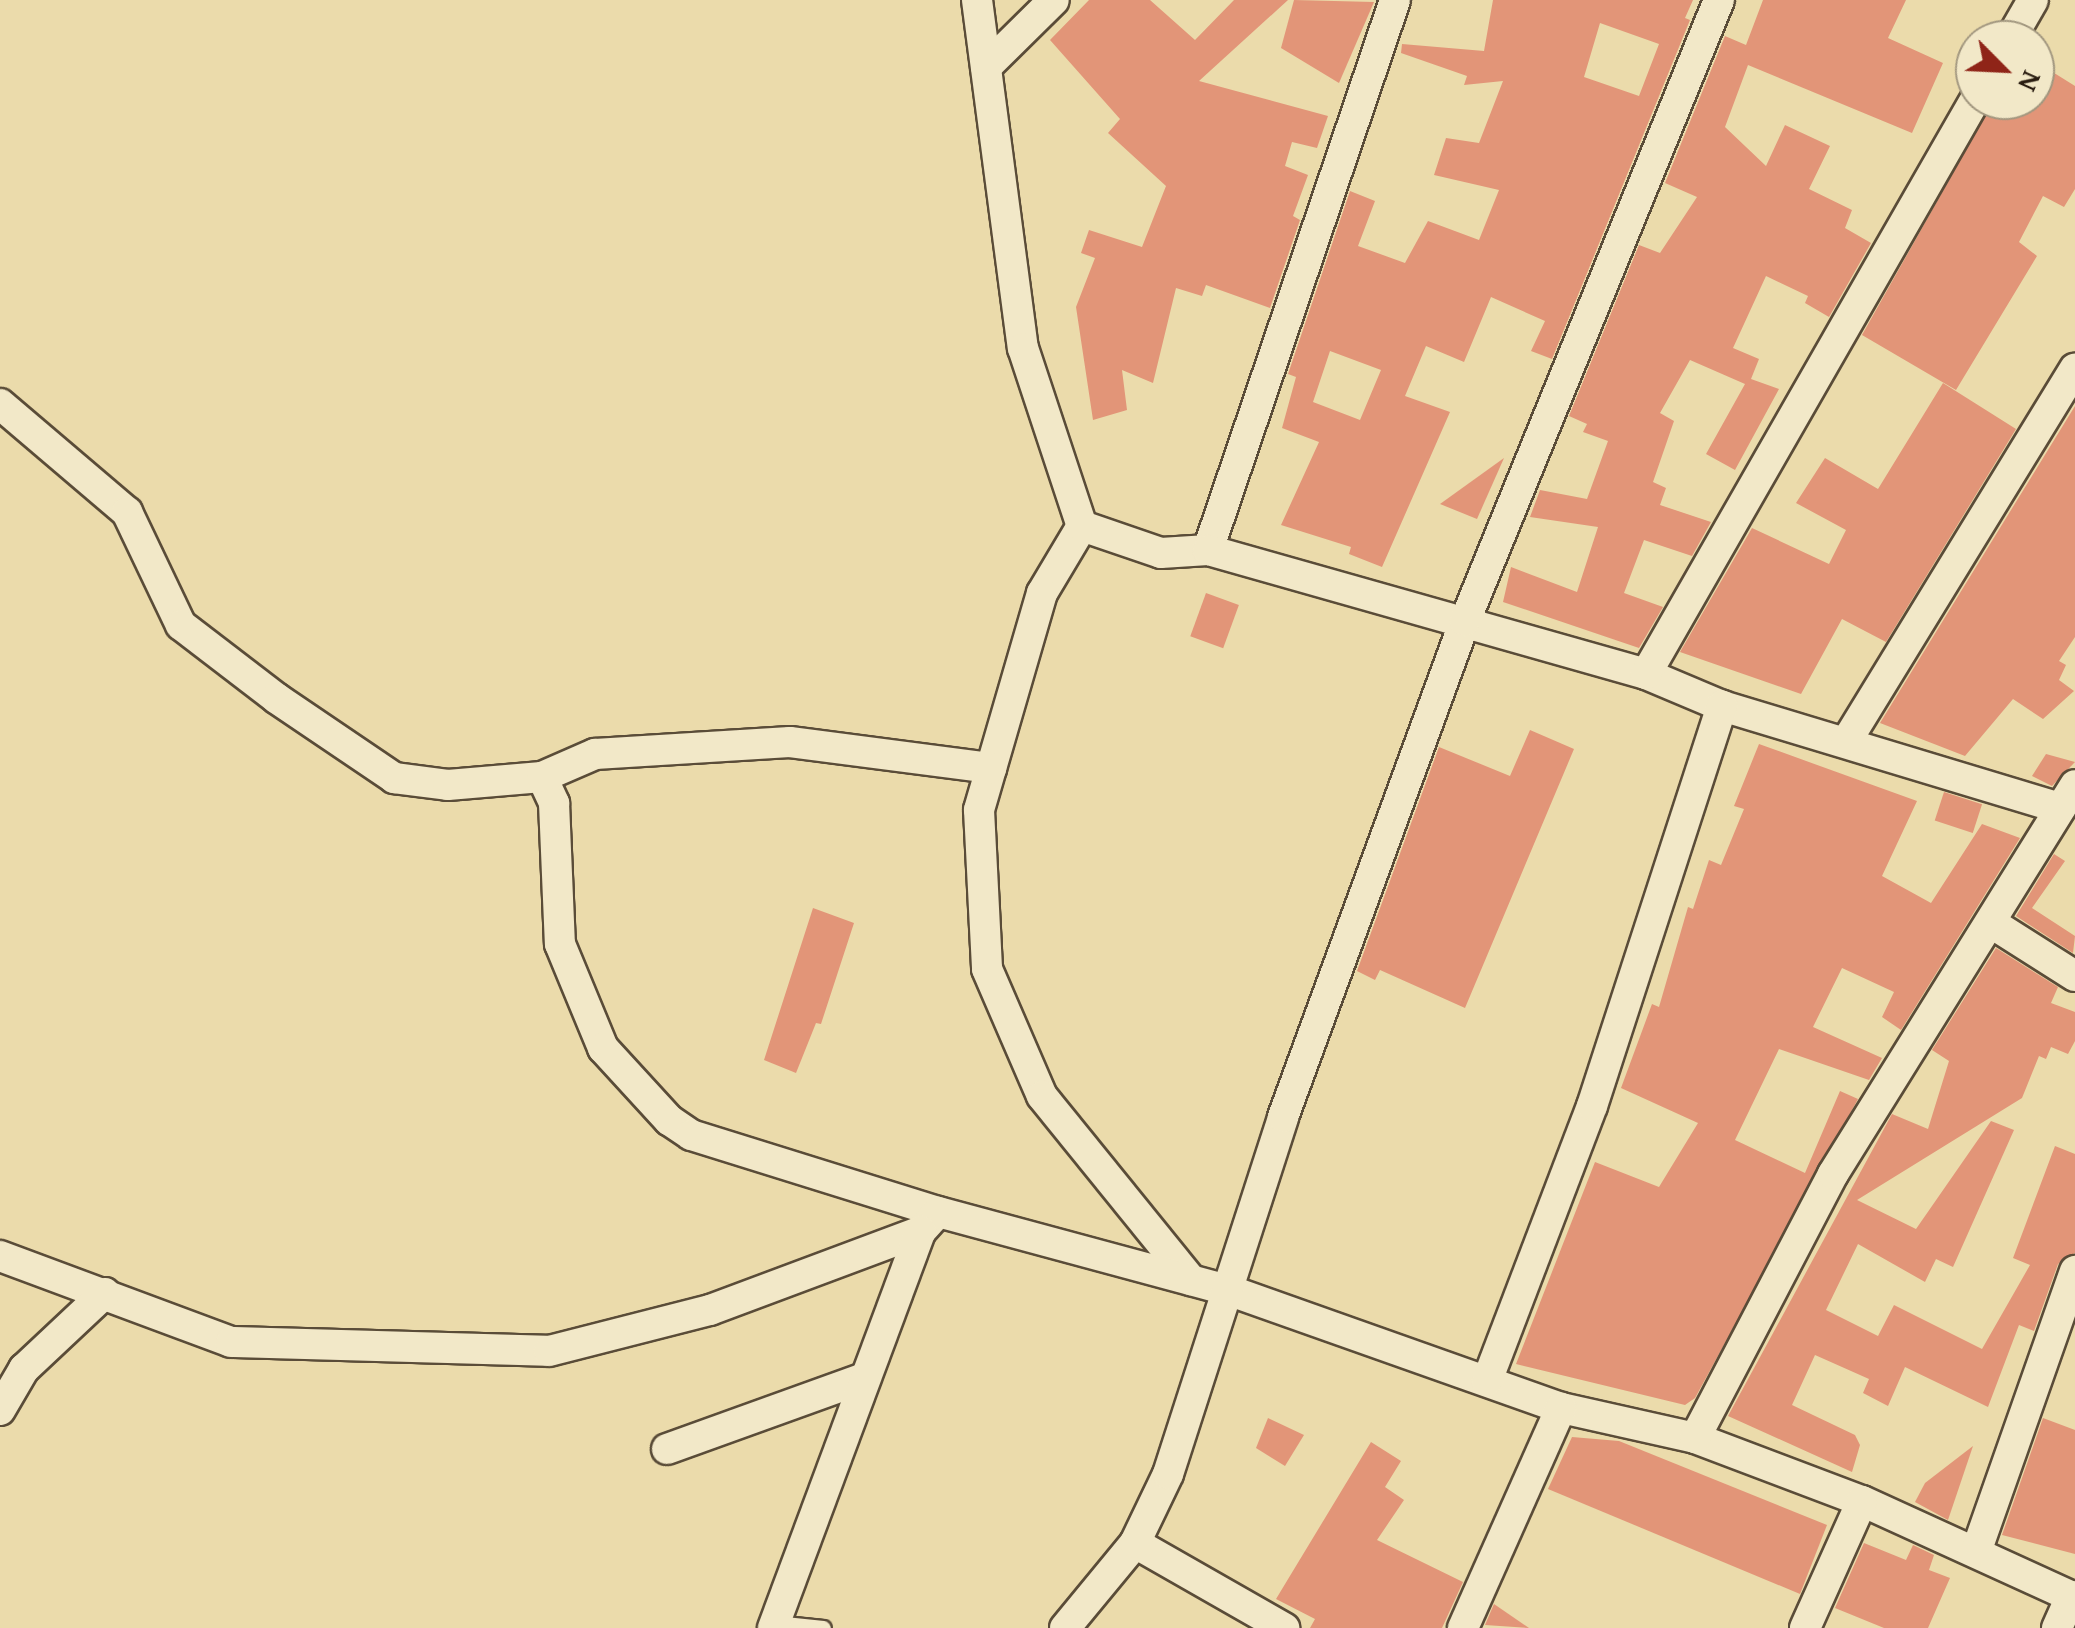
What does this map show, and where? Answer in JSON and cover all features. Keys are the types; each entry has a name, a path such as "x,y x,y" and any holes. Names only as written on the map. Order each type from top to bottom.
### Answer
{"street":[{"path":"977,0 1022,348 1082,526 1042,594 979,810 986,969 1042,1096 1191,1280"},
{"path":"986,67 1054,0"},
{"path":"1208,550 1395,0"},
{"path":"1065,1628 1136,1543 1168,1474 1283,1117 1465,620 1719,0"},
{"path":"1646,674 1965,120"},
{"path":"1846,742 2075,370"},
{"path":"0,404 128,512 180,625 276,698 394,778 448,784 542,777 595,754 790,742 991,768"},
{"path":"1082,526 1161,553 1208,550 1465,620 1646,674 1722,706 1846,742 2068,797 1993,924 1832,1174 1695,1438"},
{"path":"1486,1381 1592,1106 1722,706"},
{"path":"542,777 554,803 560,944 603,1048 669,1120 691,1135 929,1221 1228,1290 1561,1408 1695,1438 1862,1501 2073,1597 2057,1628"},
{"path":"1993,924 2075,976"},
{"path":"0,1256 231,1342 549,1351 710,1310 929,1221"},
{"path":"774,1625 861,1378 929,1221"},
{"path":"1976,1552 2075,1270"},
{"path":"0,1410 24,1369 105,1294"},
{"path":"667,1450 861,1378"},
{"path":"1463,1628 1561,1408"},
{"path":"1805,1628 1862,1501"},
{"path":"1136,1543 1284,1628"},
{"path":"1100,1628 1103,1586"}],"lane":[{"path":"774,1625 822,1628"}],"building":[{"path":"1089,0 1150,0 1195,40 1234,0 1288,0 1199,81 1328,116 1317,148 1292,142 1285,166 1308,175 1293,216 1300,220 1270,308 1206,285 1202,296 1176,288 1153,383 1122,370 1127,410 1093,420 1076,307 1095,258 1081,253 1089,230 1142,247 1166,186 1108,133 1120,119 1050,40"},
{"path":"1294,0 1374,2 1339,83 1281,48"},
{"path":"1493,0 1693,0 1685,18 1690,20 1552,359 1531,351 1545,321 1491,297 1464,362 1426,346 1405,396 1450,412 1382,567 1349,554 1351,547 1281,525 1319,442 1282,428 1296,377 1288,374 1350,191 1375,201 1358,246 1405,263 1428,221 1479,240 1499,190 1434,175 1446,138 1479,143 1503,81 1464,85 1467,76 1401,53 1402,44 1484,51","holes":["1600,23 1659,44 1639,96 1584,77","1330,351 1381,370 1360,420 1313,402"]},
{"path":"1763,0 1906,0 1888,38 1943,63 1912,133 1748,65 1725,127 1766,166 1785,125 1830,146 1809,189 1852,210 1845,228 1871,243 1829,317 1805,303 1808,296 1766,276 1733,348 1759,359 1751,379 1779,389 1735,470 1706,454 1745,384 1690,360 1660,413 1674,421 1653,482 1666,488 1660,505 1711,522 1692,556 1644,540 1624,593 1663,607 1639,648 1503,602 1511,567 1577,592 1598,527 1530,517 1540,490 1587,499 1608,441 1583,432 1587,424 1569,416 1639,245 1660,253 1697,197 1665,183 1725,36 1746,45"},
{"path":"2055,74 2075,86 2075,189 2064,207 2043,196 2019,242 2037,256 1956,390 1862,335 1983,120 2055,120"},
{"path":"1943,383 2016,429 1886,642 1842,619 1801,694 1680,652 1752,528 1829,564 1846,530 1796,503 1825,458 1878,489"},
{"path":"2075,406 2075,637 2059,661 2066,665 2059,680 2074,691 2043,719 2013,699 1965,756 1880,723"},
{"path":"1504,458 1477,519 1440,504"},
{"path":"1206,593 1239,605 1223,648 1190,636"},
{"path":"1530,730 1574,749 1465,1008 1380,970 1375,980 1357,971 1439,747 1510,776"},
{"path":"1759,744 1917,801 1882,876 1931,903 1982,824 2020,838 1901,1030 1882,1017 1894,992 1842,968 1813,1027 1882,1058 1869,1080 1779,1049 1735,1140 1805,1173 1840,1091 1858,1099 1695,1398 1685,1405 1516,1364 1595,1162 1659,1187 1698,1123 1621,1088 1652,1004 1659,1007 1688,907 1693,909 1709,860 1721,865 1744,809 1734,806"},
{"path":"2046,754 2075,762 2052,786 2032,776"},
{"path":"1944,792 1982,804 1973,833 1935,821"},
{"path":"2054,854 2065,861 2032,908 2075,936 2073,953 2016,916"},
{"path":"813,908 854,923 821,1024 816,1023 796,1073 764,1060"},
{"path":"1996,948 2058,987 2051,1003 2075,1012 2075,1041 2068,1054 2051,1047 2046,1059 2039,1056 2022,1098 1857,1200 1916,1229 1991,1121 2014,1130 1953,1267 1936,1259 1925,1282 1858,1244 1826,1310 1878,1336 1894,1305 1982,1349 2030,1265 2013,1258 2055,1146 2075,1154 2075,1253 2058,1264 2034,1331 2019,1325 1988,1407 1905,1367 1888,1406 1863,1393 1869,1379 1815,1355 1792,1405 1855,1435 1860,1445 1852,1472 1728,1416 1892,1114 1928,1129 1949,1061 1932,1050"},
{"path":"1268,1418 1304,1435 1285,1466 1256,1448"},
{"path":"2043,1418 2075,1430 2075,1554 2002,1535"},
{"path":"1572,1437 1619,1441 1827,1525 1800,1594 1548,1489"},
{"path":"1371,1442 1401,1461 1385,1487 1404,1500 1377,1540 1463,1582 1442,1628 1310,1628 1315,1619 1276,1599"},
{"path":"1973,1446 1948,1520 1915,1502 1925,1483"},
{"path":"1864,1543 1906,1560 1913,1545 1934,1555 1929,1570 1950,1578 1928,1628 1884,1628 1835,1608"},
{"path":"1494,1604 1529,1628 1485,1625"}]}
